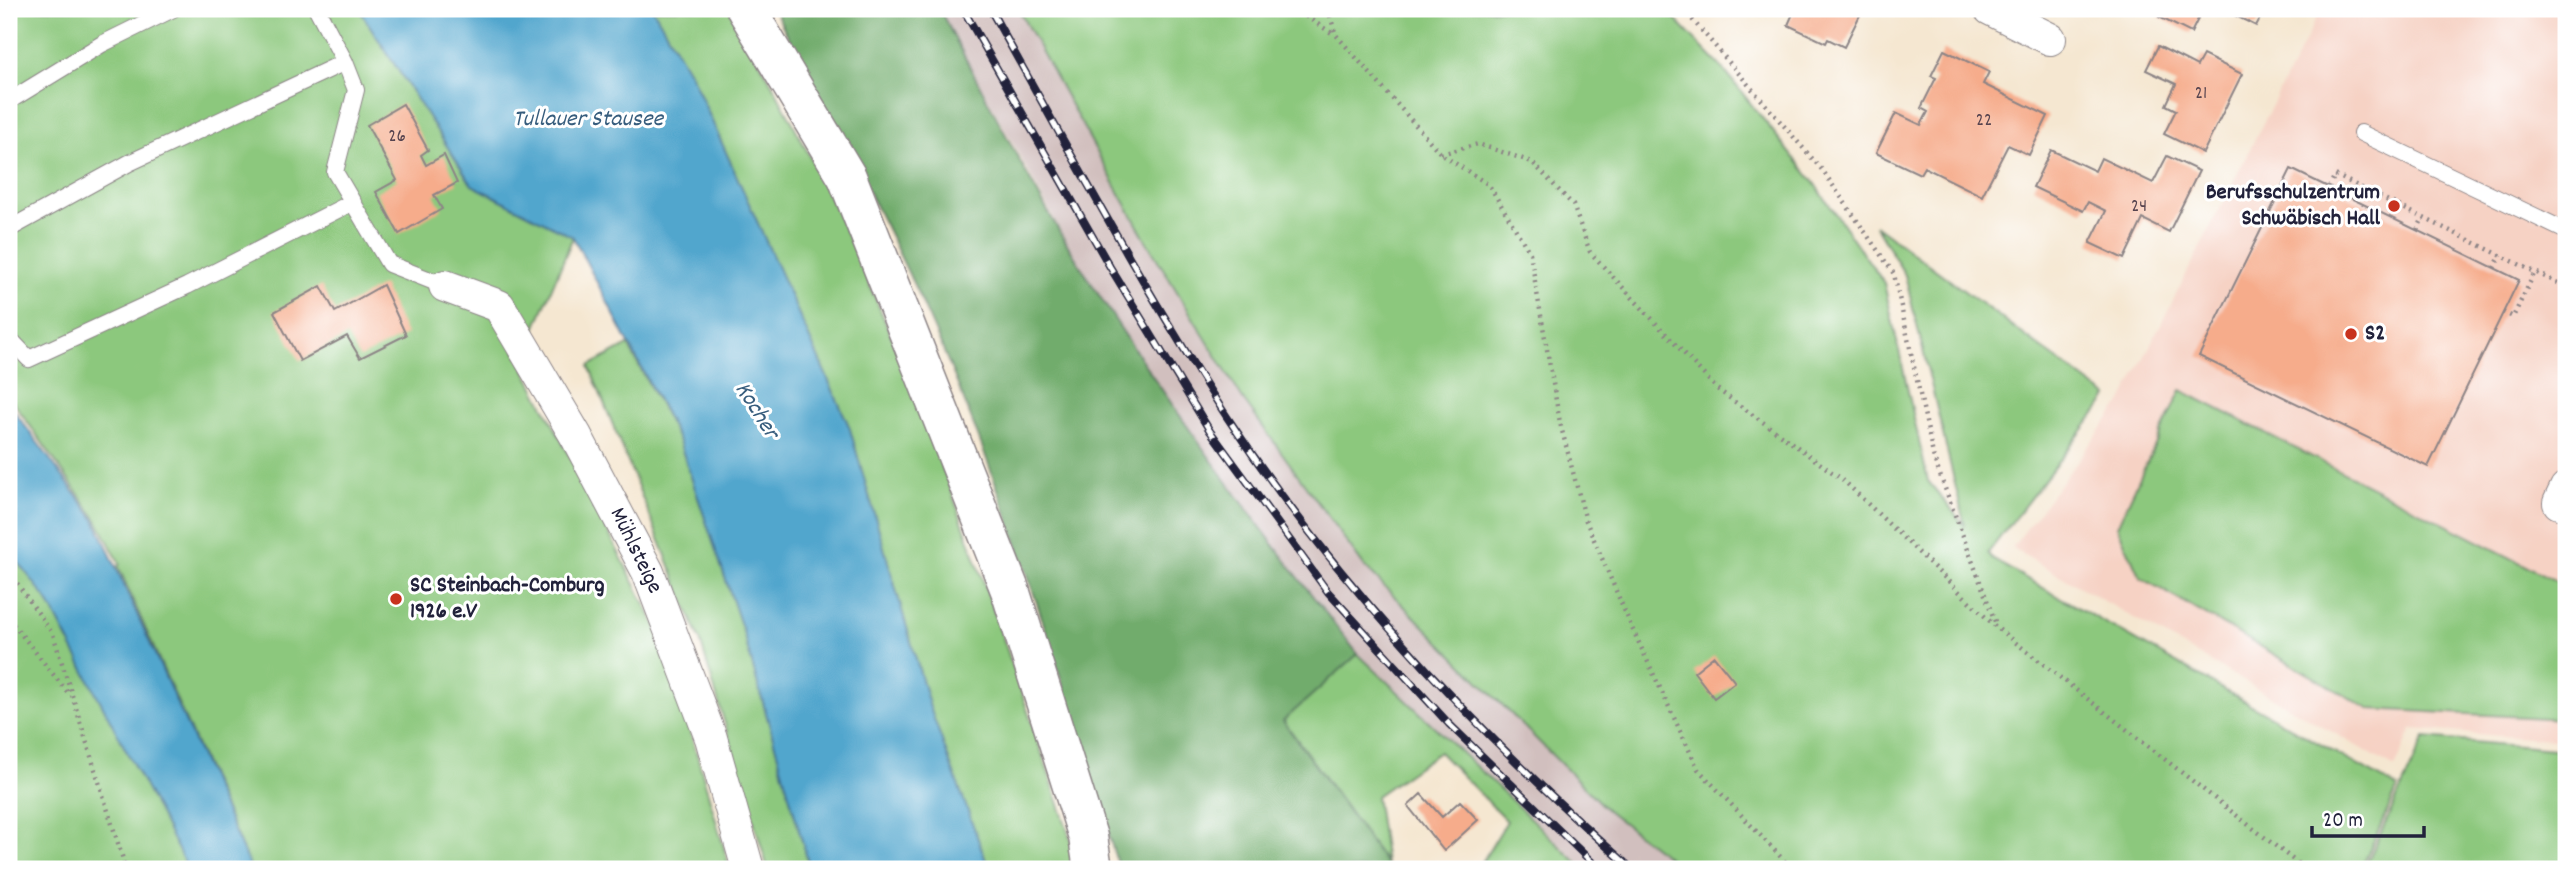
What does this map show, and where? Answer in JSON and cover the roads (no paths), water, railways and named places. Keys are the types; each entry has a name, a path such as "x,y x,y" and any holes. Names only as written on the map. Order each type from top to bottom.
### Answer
{"street":[{"path":"746,9 847,177 1010,590 1088,837 1093,869"},
{"path":"1990,9 2050,39"},
{"name":"Mühlsteige","path":"445,286 499,306 576,436 648,572 711,738 748,869"}],"lane":[{"path":"9,101 102,44 173,9"},
{"path":"317,9 345,62 356,90 335,172 389,264 445,286"},
{"path":"9,229 129,163 345,62"},
{"path":"2361,133 2566,231"},
{"path":"9,338 29,359 187,286 353,202"}],"water":[{"path":"359,9 653,9 693,79 849,426 930,708 989,869 810,869 742,628 679,441 609,305 573,237 472,185"},
{"path":"9,404 95,520 251,869 188,869 48,601 9,550"}],"railway":[{"path":"963,9 1110,267 1210,431 1328,592 1449,724 1599,869"},
{"path":"990,9 1165,317 1227,417 1270,479 1316,540 1414,656 1521,766 1632,869"}],"place":[{"name":"Berufsschulzentrum Schwäbisch Hall","path":"2394,206"},
{"name":"S2","path":"2351,334"},
{"name":"SC Steinbach-Comburg 1926 e.V","path":"396,599"}],"water label":[{"name":"Tullauer Stausee","path":"588,120"},
{"name":"Kocher","path":"756,411"}]}
